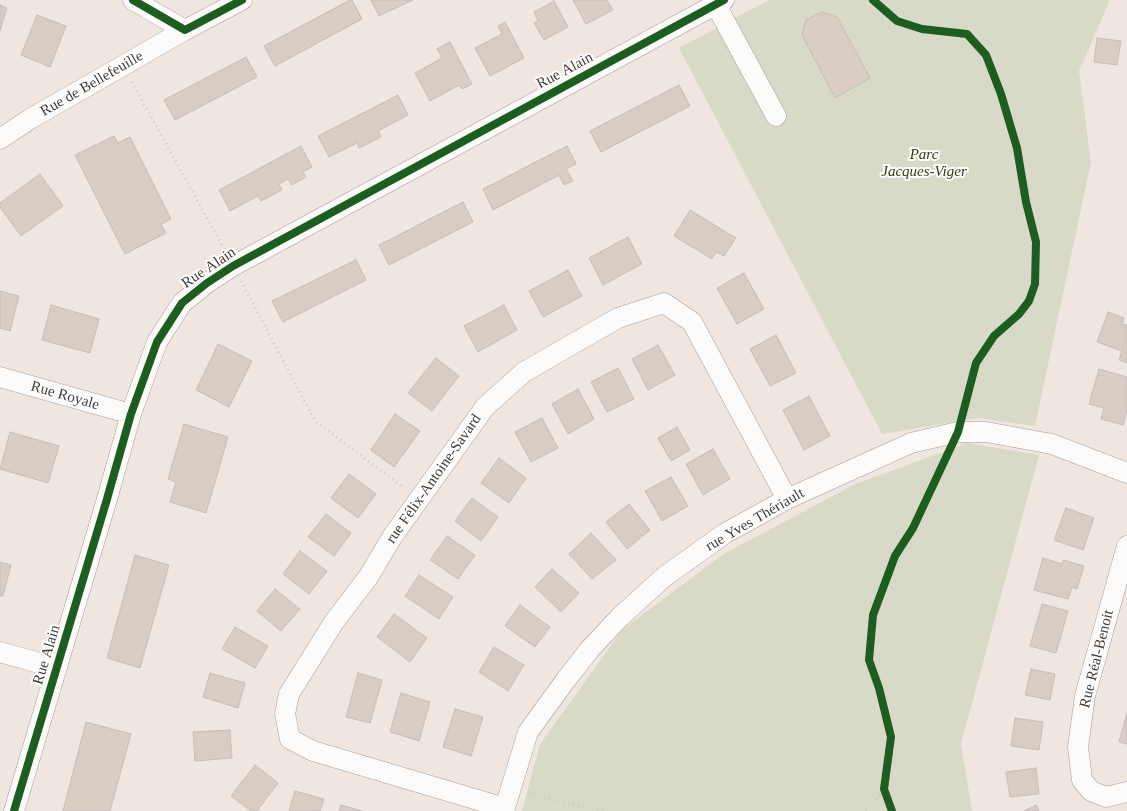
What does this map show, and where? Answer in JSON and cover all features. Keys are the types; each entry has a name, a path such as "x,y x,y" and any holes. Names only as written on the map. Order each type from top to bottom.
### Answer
{"street":[{"path":"133,0 185,30"},
{"name":"Rue de Bellefeuille","path":"0,139 30,119 185,30 242,0"},
{"path":"720,2 776,116"},
{"name":"Rue Alain","path":"14,811 131,414 157,342 182,304 207,283 233,266 720,2"},
{"name":"rue Félix-Antoine-Savard","path":"506,803 313,751 290,739 285,714 289,694 334,622 369,576 392,537 484,407 524,372 618,318 664,303 692,322 787,499"},
{"name":"Rue Royale","path":"0,378 131,414"},
{"name":"rue Yves Thériault","path":"506,803 528,732 565,681 620,617 664,577 724,534 787,499 911,443 958,432 986,432 1052,444 1127,473"},
{"name":"Rue Réal-Benoit","path":"1127,546 1085,696 1078,747 1082,780 1091,791 1106,797 1127,792"},
{"path":"0,652 57,668"}],"path":[{"path":"123,66 315,420 419,500"},
{"path":"866,811 885,793 885,780"},
{"path":"506,803 604,811"}],"green space":[{"name":"Parc Jacques-Viger","path":"769,0 1110,0 1079,71 1091,162 1035,426 977,418 882,434 679,48"},
{"path":"967,443 1039,455 961,744 972,811 522,811 540,744 622,630 722,555 853,485"}],"building":[{"path":"352,0 362,19 275,66 264,46"},
{"path":"371,0 413,0 379,16"},
{"path":"573,0 607,0 613,10 586,24"},
{"path":"554,1 568,27 544,40 534,23 538,21 534,12"},
{"path":"0,5 7,8 0,31"},
{"path":"822,12 837,17 870,78 835,98 802,35 806,20"},
{"path":"37,15 66,26 50,67 21,55"},
{"path":"505,22 524,58 490,76 475,48 502,34 498,26"},
{"path":"1097,38 1121,41 1117,65 1094,62"},
{"path":"450,42 472,84 462,89 459,85 430,101 415,73 442,58 437,49"},
{"path":"246,57 257,77 175,120 164,100"},
{"path":"679,85 690,106 601,152 590,131"},
{"path":"398,95 408,115 378,131 381,137 359,148 357,143 329,157 318,136"},
{"path":"114,136 118,143 130,137 171,219 161,224 166,233 125,254 75,155"},
{"path":"301,146 312,167 303,172 306,177 292,185 288,179 279,184 282,190 261,201 258,196 230,211 219,190"},
{"path":"567,146 576,164 566,169 573,181 564,185 559,175 493,210 483,189"},
{"path":"40,174 63,206 21,236 0,207 0,203"},
{"path":"463,202 473,222 389,265 379,245"},
{"path":"690,210 736,238 724,256 716,252 712,259 674,236"},
{"path":"628,237 642,264 603,285 589,258"},
{"path":"356,260 366,280 283,322 272,301"},
{"path":"568,270 582,296 543,317 529,291"},
{"path":"744,273 764,309 737,324 717,288"},
{"path":"0,291 19,296 10,331 0,328"},
{"path":"51,305 99,319 90,353 42,340"},
{"path":"504,305 517,330 478,352 464,326"},
{"path":"1108,312 1124,318 1122,324 1127,325 1127,363 1119,360 1122,351 1097,342"},
{"path":"776,335 796,373 770,386 750,349"},
{"path":"218,344 252,361 229,407 196,390"},
{"path":"658,345 675,375 648,390 632,359"},
{"path":"436,358 459,376 432,411 408,393"},
{"path":"618,368 634,399 607,412 591,382"},
{"path":"1099,369 1127,377 1127,411 1123,425 1101,419 1104,408 1089,404"},
{"path":"578,389 594,419 568,434 552,404"},
{"path":"809,396 830,436 804,450 783,410"},
{"path":"395,414 420,431 394,467 371,450"},
{"path":"542,418 558,448 531,462 515,432"},
{"path":"184,424 228,437 206,513 170,502 176,482 168,479"},
{"path":"677,427 690,450 671,461 658,438"},
{"path":"10,432 59,446 48,483 0,469"},
{"path":"713,449 730,479 703,495 686,464"},
{"path":"499,458 526,478 509,503 481,483"},
{"path":"349,474 376,494 358,518 331,498"},
{"path":"671,477 688,506 662,521 645,491"},
{"path":"472,498 498,517 481,541 455,521"},
{"path":"629,504 650,530 627,549 606,522"},
{"path":"1066,508 1094,518 1083,550 1054,540"},
{"path":"326,514 351,533 334,556 308,537"},
{"path":"591,533 616,560 592,579 569,554"},
{"path":"447,536 475,555 458,579 430,560"},
{"path":"300,551 327,571 309,594 283,574"},
{"path":"135,555 169,565 140,668 107,658"},
{"path":"1043,558 1062,564 1063,560 1084,566 1077,589 1072,587 1068,599 1034,590"},
{"path":"0,562 11,565 3,596 0,596"},
{"path":"552,569 579,593 561,612 535,587"},
{"path":"419,575 453,597 439,619 405,596"},
{"path":"275,589 300,609 281,631 257,611"},
{"path":"1042,604 1068,611 1056,653 1030,646"},
{"path":"520,605 550,627 535,647 505,626"},
{"path":"394,614 427,638 410,662 377,637"},
{"path":"235,627 268,646 255,668 222,649"},
{"path":"494,647 524,665 508,691 479,672"},
{"path":"1031,669 1055,674 1050,700 1025,695"},
{"path":"210,673 245,683 238,708 203,697"},
{"path":"358,673 382,680 370,723 346,717"},
{"path":"401,693 430,702 419,741 390,732"},
{"path":"455,709 483,717 471,756 443,747"},
{"path":"1127,713 1127,744 1119,742"},
{"path":"1015,718 1043,722 1039,750 1011,746"},
{"path":"86,722 131,734 110,811 63,811"},
{"path":"230,730 232,758 195,761 193,732"},
{"path":"255,765 278,783 257,811 251,811 231,796"},
{"path":"1036,768 1039,794 1010,797 1006,772"},
{"path":"295,791 324,799 320,811 289,811"},
{"path":"341,805 362,811 339,811"},
{"path":"1036,805 1039,811 1024,811"}],"cycle path":[{"path":"133,0 185,30 242,0"},
{"path":"14,811 131,414 157,342 182,303 207,283 233,266 724,0"},
{"path":"873,0 897,21 922,29 967,34 986,55 1001,94 1017,148 1026,202 1036,242 1035,284 1029,301 1019,314 994,336 976,363 958,432 913,528 895,556 873,615 869,660 879,688 891,737 884,789 892,811"}]}
